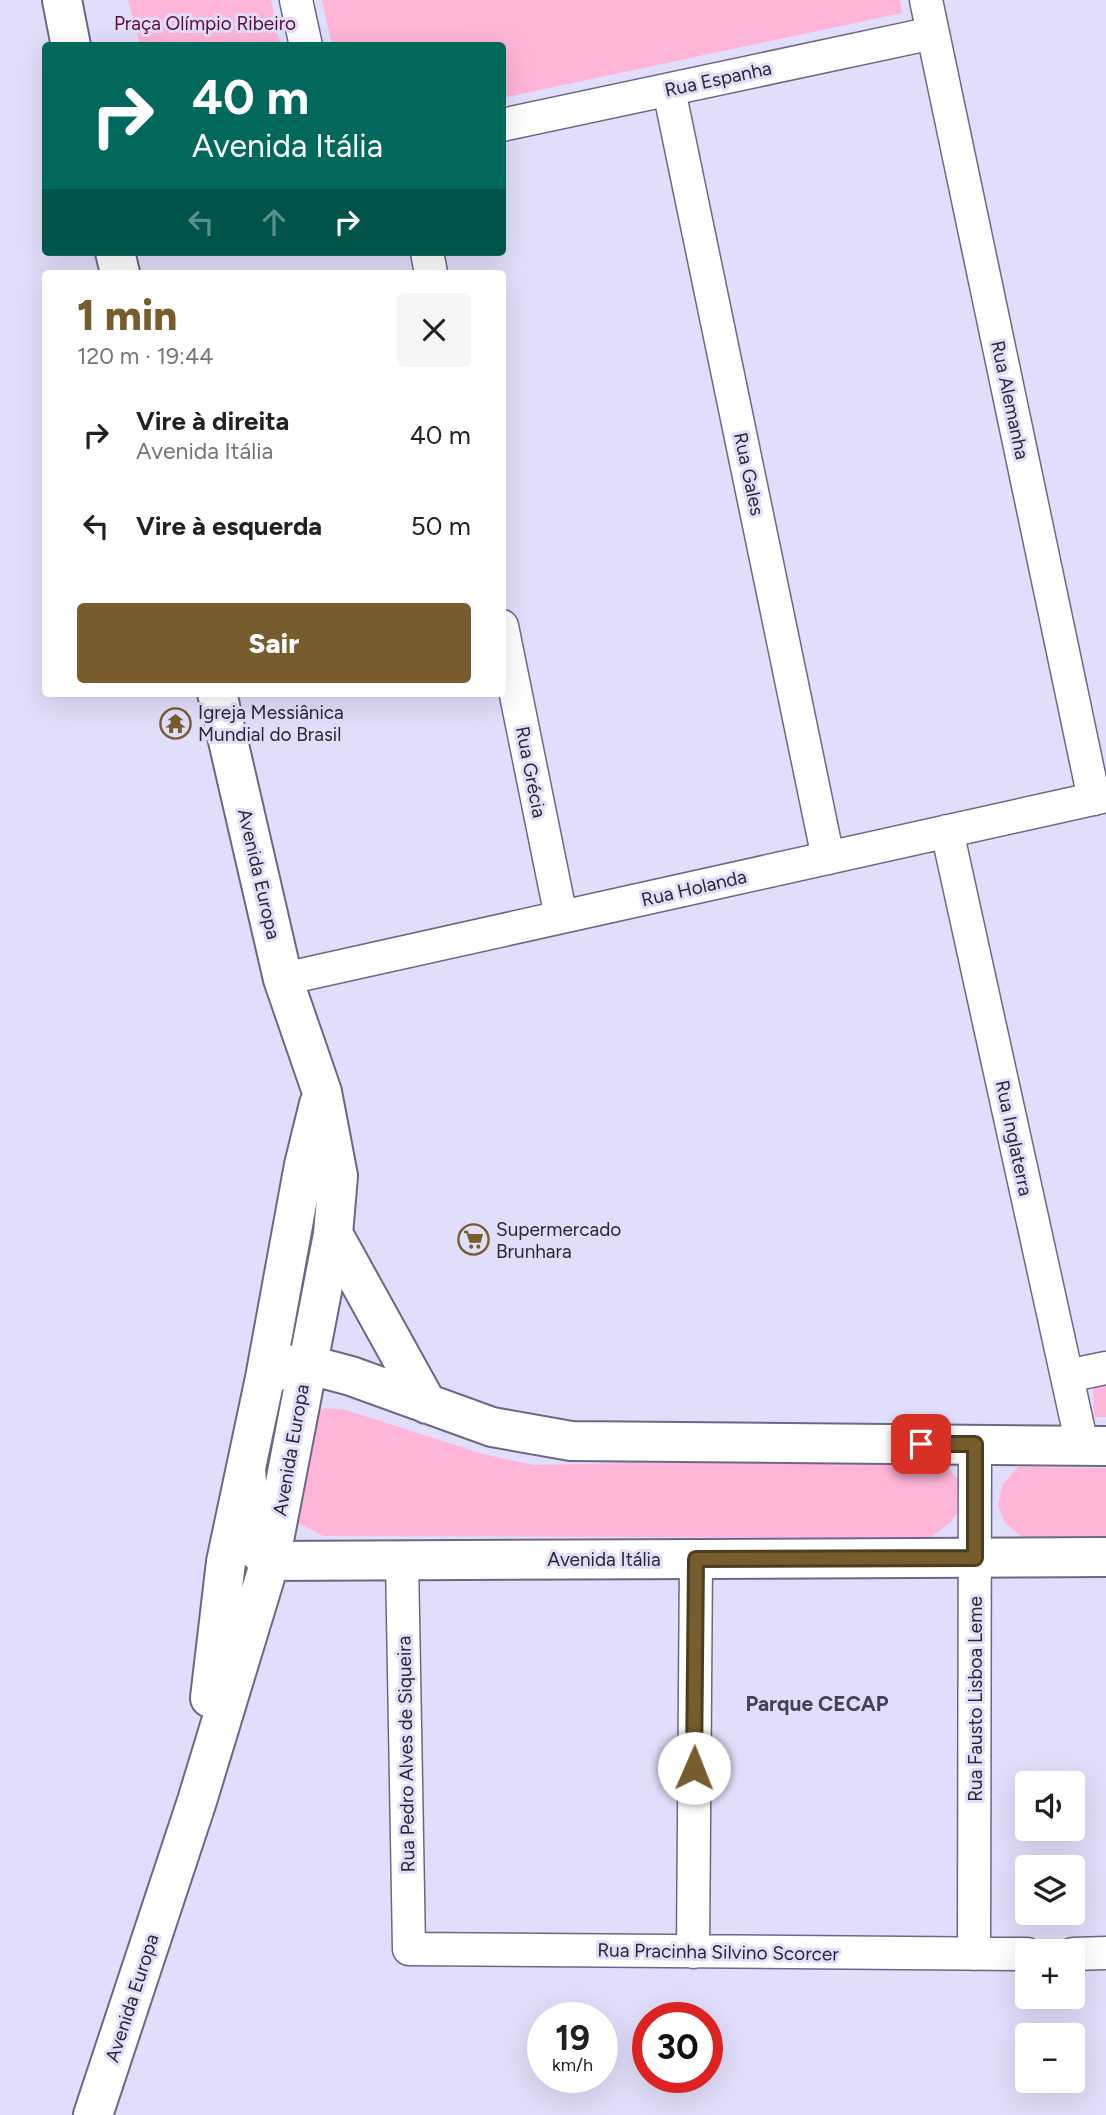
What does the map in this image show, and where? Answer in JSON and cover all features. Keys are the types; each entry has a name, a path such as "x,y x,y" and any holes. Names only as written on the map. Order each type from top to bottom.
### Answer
{"street":[{"path":"62,0 70,42"},
{"path":"296,0 305,42"},
{"name":"Rua Alemanha","path":"926,0 1100,798"},
{"name":"Rua Espanha","path":"506,124 933,33"},
{"name":"Rua Gales","path":"669,90 828,858"},
{"name":"Rua Grécia","path":"506,646 561,917"},
{"name":"Avenida Europa","path":"93,2115 197,1801 270,1560 333,1234 338,1176 322,1093 283,979 218,697"},
{"name":"Rua Holanda","path":"283,979 1100,798"},
{"name":"Rua Inglaterra","path":"947,831 1067,1376 1094,1446"},
{"name":"Avenida Europa","path":"197,1801 226,1562 265,1378 304,1165 322,1093"},
{"path":"333,1234 427,1404"},
{"path":"265,1378 278,1368 306,1364 351,1376 492,1427 571,1441 1094,1446"},
{"path":"1067,1376 1106,1368"},
{"name":"Rua Fausto Lisboa Leme","path":"974,1954 975,1444"},
{"path":"246,1468 251,1541 259,1552 270,1560"},
{"name":"Avenida Itália","path":"270,1560 1106,1557"},
{"path":"693,1952 696,1559"},
{"name":"Rua Pedro Alves de Siqueira","path":"402,1560 410,1949"},
{"name":"Rua Pracinha Silvino Scorcer","path":"410,1949 1015,1954"},
{"path":"1085,1954 1106,1953"}],"green space":[{"name":"Praça Olímpio Ribeiro","path":"128,0 271,0 279,42 139,42"},
{"path":"322,0 900,0 902,13 506,97 506,42 331,42"},
{"path":"1106,1378 1106,1417 1094,1417 1093,1381"},
{"path":"324,1408 346,1410 483,1454 533,1465 920,1457 946,1466 962,1483 962,1506 950,1523 930,1538 323,1536 292,1520 307,1423"},
{"path":"1018,1467 1106,1468 1106,1537 1022,1537 1005,1523 998,1505 1003,1484"}],"place":[{"name":"Igreja Messiânica Mundial do Brasil","path":"175,723"},
{"name":"Supermercado Brunhara","path":"473,1240"}],"district":[{"name":"Parque CECAP","path":"817,1703"}],"route":[{"path":"694,1768 696,1559 975,1558 975,1444 921,1444"}]}
